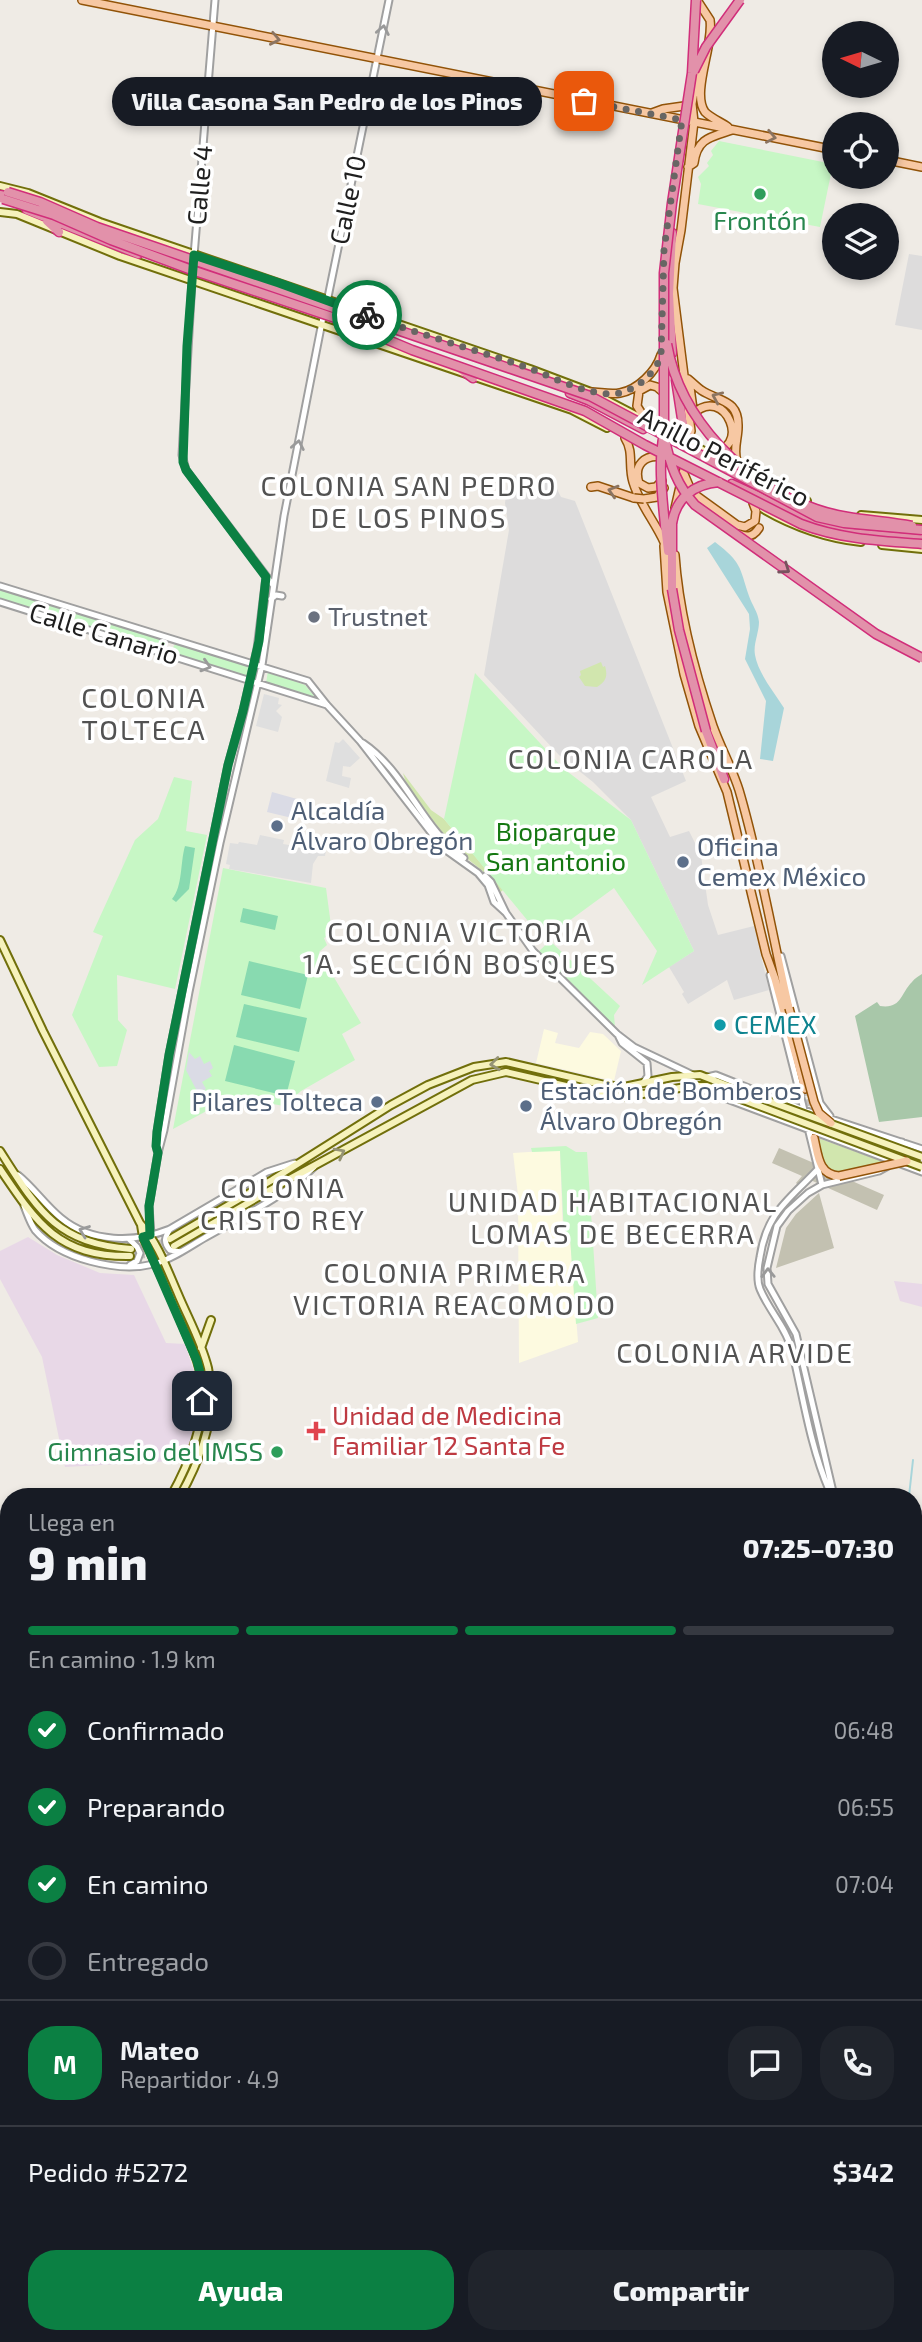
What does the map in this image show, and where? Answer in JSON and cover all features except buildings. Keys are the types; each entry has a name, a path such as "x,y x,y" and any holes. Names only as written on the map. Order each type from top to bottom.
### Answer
{"highway":[{"path":"697,0 694,73 672,223 666,294 667,339 675,376 688,404 712,437 742,466 763,481 790,498 817,510 921,533"},
{"path":"697,0 692,74 664,272 663,497 672,591 679,630 706,731 724,779"},
{"path":"694,73 706,47 740,0"},
{"path":"0,195 8,191 97,227 590,396 721,464 803,511 828,521"},
{"path":"0,195 189,269 338,319 412,350 585,411 645,445 822,532 848,537 921,533"},
{"name":"Anillo Periférico","path":"0,195 33,202 193,268"},
{"name":"Anillo Periférico","path":"0,195 16,206 95,238 321,307 327,318 584,408 810,524 853,533 921,533"},
{"path":"43,216 59,232"},
{"path":"672,223 670,339 687,435"},
{"name":"Anillo Periférico","path":"327,318 418,340 588,400 771,497 815,514 921,533"},
{"path":"418,340 445,341"},
{"path":"447,359 472,378"},
{"path":"664,428 669,459 677,482 695,505 876,634 922,658"},
{"path":"678,447 703,450"},
{"path":"721,464 828,521"},
{"path":"763,481 779,495"},
{"path":"672,591 673,515 681,500 698,486 719,482 732,484 811,522 828,521 921,533"},
{"path":"737,495 748,494"}],"main road":[{"path":"82,0 822,147"},
{"path":"697,0 710,20 712,30 703,72 702,105 710,117 733,130"},
{"path":"692,417 674,307 674,276 695,122 688,106 697,0"},
{"path":"710,20 725,17 740,0"},
{"path":"664,428 661,355 664,250 682,120 699,63 740,0"},
{"path":"652,114 663,109 688,106"},
{"path":"688,167 694,163 696,150 702,143 733,130"},
{"path":"899,162 922,167"},
{"path":"0,212 17,214 120,256 193,268 445,341 591,392 822,508 853,515 922,520"},
{"path":"193,268 327,318 472,378 572,410 796,526 824,536 922,549"},
{"path":"591,392 612,394 628,391 653,372 661,355"},
{"path":"682,368 688,379 702,391 727,402 735,410 738,427 735,457 742,467"},
{"path":"687,435 691,431 692,417 688,379"},
{"path":"647,422 637,406 639,391 650,385 664,393"},
{"path":"692,417 704,407 712,407 723,410 730,419 732,435 727,446 720,452 703,450"},
{"path":"625,438 631,449 632,481 664,542"},
{"path":"663,459 652,456 643,460 637,476 643,486 654,488 662,482 665,474"},
{"path":"663,459 664,542 678,647 699,726 713,763 724,779 766,954 775,979 802,1088"},
{"path":"753,503 757,514 755,521 747,527 739,526 697,496 686,480 684,469 675,514 672,591 714,727 739,790 777,945 789,1008 814,1102 819,1113 832,1121"},
{"path":"591,487 598,486 644,499 657,497 665,484"},
{"path":"675,514 681,505 691,501 738,534 747,548"},
{"path":"738,534 749,536 760,528"},
{"path":"0,940 140,1223 163,1261 208,1368 211,1384 200,1452 184,1488"},
{"path":"170,1239 391,1105 446,1077 499,1062 624,1087 693,1075 705,1077 740,1094 922,1165"},
{"path":"523,1076 525,1067"},
{"path":"174,1246 472,1080 506,1072 624,1097 707,1086 832,1121 922,1157"},
{"path":"811,1134 822,1167 829,1174 839,1176 907,1161"},
{"path":"0,1151 42,1212 71,1236 131,1253 110,1256 87,1252 62,1241 38,1221 0,1169"},
{"path":"147,1236 200,1369 203,1385 205,1414 184,1473 176,1488"},
{"path":"201,1348 211,1320"}],"street":[{"name":"Calle 4","path":"215,0 193,268 182,456 186,470 266,577"},
{"name":"Calle 10","path":"273,585 284,516 327,318 321,307 378,60 389,0"},
{"path":"158,1147 217,856 259,682 273,585 266,577"},
{"path":"147,1236 169,1055 228,765 251,680 266,577"},
{"name":"Calle Canario","path":"0,586 308,681 327,705"},
{"path":"271,599 276,595 282,596"},
{"name":"Calle Canario","path":"0,602 327,705"},
{"path":"327,705 390,770 447,845 487,878 506,913 533,951 617,1034 634,1047 693,1075"},
{"path":"777,945 820,1103 832,1121"},
{"path":"617,1034 622,1044 647,1063 648,1076 639,1086"},
{"path":"705,1077 716,1076 832,1121 877,1132 922,1149"},
{"path":"815,1084 809,1090 802,1088 804,1110 822,1185"},
{"path":"692,1086 811,1134 922,1172"},
{"path":"811,1134 818,1124 845,1130 859,1127"},
{"path":"871,1153 878,1143 877,1132"},
{"path":"830,1488 796,1334 768,1284 767,1268 777,1226 788,1211 808,1193 822,1185 879,1171 893,1161 902,1142"},
{"path":"13,1171 34,1189 53,1211 76,1229 104,1237 130,1239 170,1229 268,1172 296,1164"},
{"path":"914,1169 922,1165"},
{"path":"23,1203 34,1228 69,1255 93,1262 127,1266 156,1264 181,1252 299,1181 314,1167"},
{"path":"817,1170 782,1204 770,1222 758,1266 758,1283 789,1338 817,1454 829,1488"},
{"path":"170,1229 165,1239 166,1245 170,1250 181,1252"},
{"path":"127,1266 137,1261 140,1255 130,1239"},
{"path":"764,1296 773,1292"}],"shaded area":[{"path":"909,254 922,256 922,330 895,325"},
{"path":"509,475 554,483 561,497 575,501 686,781 651,797 670,837 689,831 701,855 708,905 718,935 754,926 769,990 734,1000 727,980 688,1004 669,967 694,951 631,820 593,782 559,755 484,675 509,530 505,503"},
{"path":"264,694 279,698 278,704 282,705 276,711 282,717 278,732 256,726"},
{"path":"343,739 360,758 350,767 343,766 342,776 351,778 349,788 326,781 335,742 339,743"},
{"path":"272,792 297,799 292,818 267,812"},
{"path":"260,835 284,840 283,844 295,846 298,837 308,837 327,846 325,856 318,856 313,864 311,883 229,869 230,865 226,864 230,843 257,845"},
{"path":"544,1029 558,1033 555,1043 579,1048 590,1032 603,1034 621,1051 614,1081 536,1063"},
{"path":"189,1052 195,1059 200,1056 204,1064 210,1061 213,1068 209,1071 212,1076 202,1082 206,1089 198,1093 186,1070"},
{"path":"818,1138 840,1172 836,1174 884,1195 877,1210 806,1178 798,1185 796,1183 802,1176 772,1163 779,1148 816,1164 822,1158"},
{"path":"560,1150 563,1237 570,1237 578,1342 519,1363 518,1195 513,1153"},
{"path":"819,1193 834,1248 776,1268 786,1228 796,1214"},
{"path":"28,1237 57,1255 100,1273 134,1275 166,1343 185,1344 199,1387 190,1460 65,1467 42,1357 0,1279 0,1251"},
{"path":"894,1281 922,1284 922,1307 900,1301"}],"green space":[{"path":"719,141 822,162 822,189 828,189 825,203 822,203 820,227 698,204 701,184 698,177 709,166 707,163 713,155 711,151"},
{"path":"0,588 164,639 164,650 0,601"},
{"path":"176,643 249,666 246,678 173,654 171,650"},
{"path":"601,662 606,670 604,681 597,687 585,686 579,677 580,671"},
{"path":"268,671 305,685 315,697 266,683"},
{"name":"Bioparque San antonio","path":"475,673 564,769 631,820 694,951 642,985 657,951 614,888 547,937 537,932 444,819"},
{"path":"403,773 431,810 444,819 503,890 497,895 484,873 454,847 441,831 422,806"},
{"path":"174,777 192,781 186,831 207,835 175,989 117,975 118,1020 127,1030 117,1066 99,1067 72,1015 103,936 93,932 135,840 158,819"},
{"path":"185,846 195,848 189,889 176,902 172,899 180,881"},
{"path":"223,868 326,888 332,933 324,938 327,945 319,952 361,1023 342,1034 355,1060 301,1091 284,1106 208,1093 214,1107 173,1129"},
{"path":"243,908 278,916 275,930 240,922"},
{"path":"550,941 620,1006 614,1015 615,1027 539,951"},
{"path":"249,961 308,975 300,1009 241,995"},
{"path":"922,974 922,1117 879,1122 855,1016 877,1002 880,1006 897,1003 913,981"},
{"path":"244,1004 307,1018 299,1052 236,1037"},
{"path":"234,1045 295,1061 286,1096 225,1081"},
{"path":"818,1138 884,1162 835,1173 826,1167"},
{"path":"566,1146 576,1152 587,1152 598,1318 576,1324 570,1237 564,1237 560,1151 532,1152 531,1148"}],"water":[{"path":"715,542 735,560 741,571 758,618 755,643 757,662 784,708 773,761 760,759 766,701 745,659 750,629 749,614 707,548"}],"waterway":[{"path":"910,1488 913,1460"}],"tunnel":[{"path":"805,1089 810,1116"},
{"path":"132,1249 169,1240"},
{"path":"130,1256 151,1255 172,1247"}],"way so far":[{"path":"367,315 591,392 624,392 651,374 661,355 664,250 682,120 584,101"}],"place":[{"name":"Villa Casona San Pedro de los Pinos","path":"584,101"},
{"name":"Frontón","path":"760,194"},
{"name":"Trustnet","path":"314,617"},
{"name":"Alcaldía Álvaro Obregón","path":"277,826"},
{"name":"Oficina Cemex México","path":"683,862"},
{"name":"CEMEX","path":"720,1025"},
{"name":"Pilares Tolteca","path":"377,1102"},
{"name":"Estación de Bomberos Álvaro Obregón","path":"526,1106"},
{"name":"Unidad de Medicina Familiar 12 Santa Fe","path":"316,1431"},
{"name":"Gimnasio del IMSS","path":"277,1452"}],"district":[{"name":"COLONIA SAN PEDRO DE LOS PINOS","path":"409,502"},
{"name":"COLONIA TOLTECA","path":"144,714"},
{"name":"COLONIA CAROLA","path":"631,759"},
{"name":"COLONIA VICTORIA 1A. SECCIÓN BOSQUES","path":"460,948"},
{"name":"COLONIA CRISTO REY","path":"283,1204"},
{"name":"UNIDAD HABITACIONAL LOMAS DE BECERRA","path":"613,1218"},
{"name":"COLONIA PRIMERA VICTORIA REACOMODO","path":"455,1289"},
{"name":"COLONIA ARVIDE","path":"735,1353"}],"route":[{"path":"202,1401 200,1369 143,1237 150,1235 149,1206 169,1055 228,765 259,641 266,577 186,470 183,462 187,346 194,255 367,315"}]}
